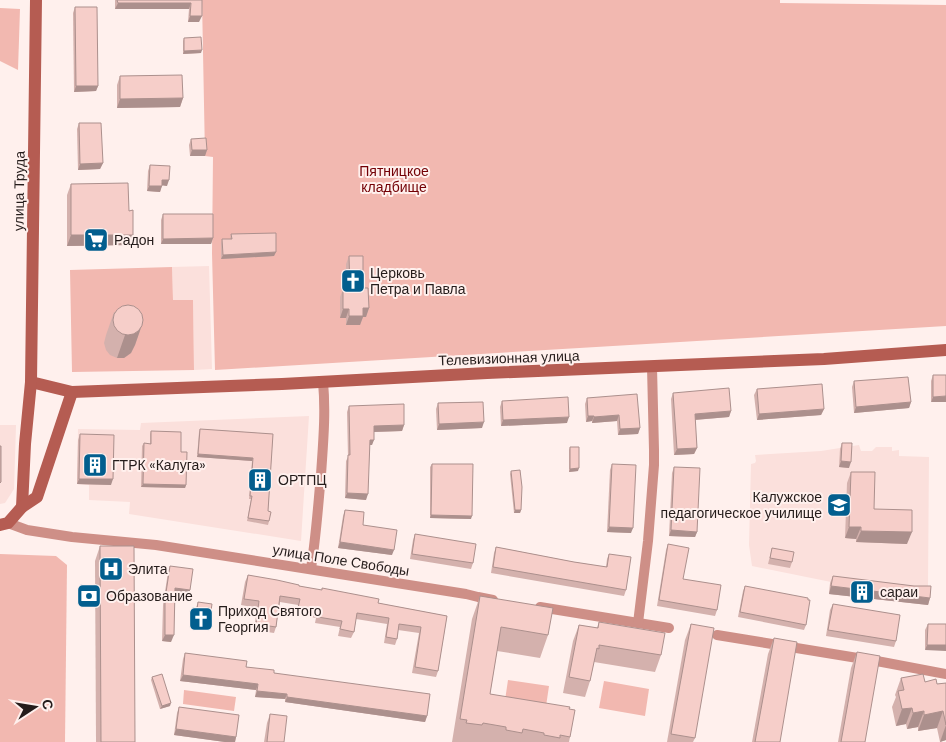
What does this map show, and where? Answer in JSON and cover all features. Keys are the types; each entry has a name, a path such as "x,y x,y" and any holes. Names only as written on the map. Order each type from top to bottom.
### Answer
{"main road":[{"name":"улица Труда","path":"11,518 24,444 31,382 36,0"},
{"name":"Телевизионная улица","path":"31,382 72,392 824,359 946,350"},
{"path":"11,518 38,496 72,392"}],"street":[{"path":"638,623 648,541 654,465 652,367"},
{"path":"311,568 323,442 324,401 322,382"},
{"name":"улица Поле Свободы","path":"11,518 27,530 156,545 311,568 507,602"},
{"path":"527,605 669,628"},
{"path":"717,635 946,674"}],"shaded area":[{"path":"209,266 212,369 194,370 193,300 173,300 172,267"},
{"path":"309,416 301,541 129,514 130,502 89,500 89,485 77,484 78,429 140,430 141,423"},
{"path":"0,425 16,425 14,489 5,503 0,504"},
{"name":"Калужское педагогическое училище","path":"859,445 861,451 872,451 876,447 892,447 892,451 899,450 899,456 929,457 928,586 924,592 836,583 752,566 749,545 751,464 756,461 755,455 821,451"}],"green space":[{"name":"Пятницкое кладбище","path":"202,0 780,0 780,3 946,5 946,326 215,370 212,253 213,157 205,156"},
{"path":"0,8 20,9 18,70 0,61"},
{"path":"172,267 173,300 193,300 194,370 72,372 70,270"},
{"path":"0,554 56,556 67,565 65,742 0,742"},
{"path":"508,680 549,686 545,713 504,707"},
{"path":"604,681 649,689 645,716 599,708"},
{"path":"184,690 236,697 234,711 183,704"}],"building":[{"path":"117,0 202,0 202,16 190,16 191,3 118,3"},
{"path":"75,7 97,7 98,86 76,86"},
{"path":"201,37 202,50 184,51 184,38"},
{"path":"182,75 183,98 120,99 120,76"},
{"path":"79,123 101,123 103,163 80,164"},
{"path":"206,138 207,150 192,150 191,139"},
{"path":"150,165 170,166 169,180 162,180 162,186 149,186"},
{"path":"128,183 129,211 133,210 133,235 71,235 71,184"},
{"path":"163,214 213,214 213,238 163,239"},
{"path":"276,233 276,252 223,255 222,239 232,239 231,234"},
{"name":"Церковь Петра и Павла","path":"349,256 363,256 363,288 368,288 369,308 363,308 363,316 349,316 349,309 343,309 343,289 350,289"},
{"path":"128,305 139,309 143,320 139,331 128,335 117,331 113,320 117,309"},
{"path":"933,375 946,375 946,396 933,397"},
{"path":"908,377 911,402 856,407 854,381"},
{"path":"822,384 824,409 759,414 757,389"},
{"path":"729,388 731,411 695,414 697,448 677,449 673,393"},
{"path":"637,394 640,428 620,429 619,415 588,416 587,398"},
{"path":"568,397 569,417 503,420 502,401"},
{"path":"483,402 484,422 439,424 438,403"},
{"path":"404,404 404,425 374,426 374,440 370,440 368,494 347,493 348,455 350,455 349,406"},
{"name":"ОРТПЦ","path":"200,429 273,434 268,511 271,512 269,521 248,518 252,496 250,496 253,458 198,454"},
{"path":"151,431 181,432 181,452 187,452 186,485 143,484 144,443 151,444"},
{"name":"ГТРК «Калуга»","path":"80,434 114,435 113,479 79,479"},
{"path":"842,443 852,443 851,462 841,461"},
{"path":"0,446 1,482 0,483"},
{"path":"570,447 579,447 579,468 570,469"},
{"path":"432,464 473,464 472,516 431,515"},
{"path":"612,464 636,465 633,528 609,527"},
{"path":"674,467 700,468 697,532 671,530"},
{"path":"520,470 522,487 521,510 515,510 511,471"},
{"path":"851,472 875,472 874,509 912,510 912,532 861,531 861,527 849,527"},
{"path":"345,510 364,512 363,525 397,530 394,550 340,542"},
{"path":"415,534 476,544 473,563 412,554"},
{"path":"668,544 689,548 683,579 721,585 717,610 659,600"},
{"path":"100,546 134,546 135,742 101,742"},
{"path":"496,547 607,567 609,554 631,557 626,590 493,567"},
{"path":"772,548 794,552 792,562 770,558"},
{"path":"170,566 193,569 190,590 175,588 174,635 165,635 165,599"},
{"path":"248,575 299,586 322,590 322,588 379,599 378,603 447,616 438,671 415,667 421,627 399,624 397,639 386,637 389,618 357,613 354,632 340,629 342,621 318,617 318,612 298,608 300,599 280,596 276,627 256,624 259,601 244,599"},
{"path":"833,576 914,586 931,586 930,598 831,586"},
{"path":"745,586 808,598 810,600 806,625 740,612"},
{"path":"480,596 553,608 548,635 501,627 490,694 570,707 569,709 575,710 570,737 560,735 560,738 523,729 522,733 506,730 506,727 483,723 482,725 466,723 467,720 460,719"},
{"name":"Приход Святого Георгия","path":"198,602 212,604 209,624 195,623"},
{"path":"833,604 900,615 896,641 828,630"},
{"path":"599,622 665,633 661,655 599,645 590,681 569,677 579,625 598,628"},
{"path":"691,624 714,628 695,738 671,734"},
{"path":"928,624 946,624 946,645 927,645"},
{"path":"774,638 797,642 780,742 755,742"},
{"path":"857,652 880,656 865,742 841,742"},
{"path":"185,653 247,661 246,667 274,670 274,673 430,694 427,716 287,697 287,694 257,691 258,684 183,675"},
{"path":"162,674 171,703 162,706 152,677"},
{"path":"923,674 925,682 936,679 937,684 946,683 946,725 943,711 924,715 924,711 913,713 912,708 902,709 898,691 904,690 901,678"},
{"path":"179,707 239,715 236,737 176,729"},
{"path":"270,714 287,716 284,742 267,742"}],"place":[{"name":"Радон","path":"96,240"},
{"name":"Церковь Петра и Павла","path":"353,281"},
{"name":"ГТРК «Калуга»","path":"95,465"},
{"name":"ОРТПЦ","path":"260,480"},
{"name":"Калужское педагогическое училище","path":"839,505"},
{"name":"Элита","path":"111,569"},
{"name":"сараи","path":"862,592"},
{"name":"Образование","path":"89,596"},
{"name":"Приход Святого Георгия","path":"201,619"}]}
